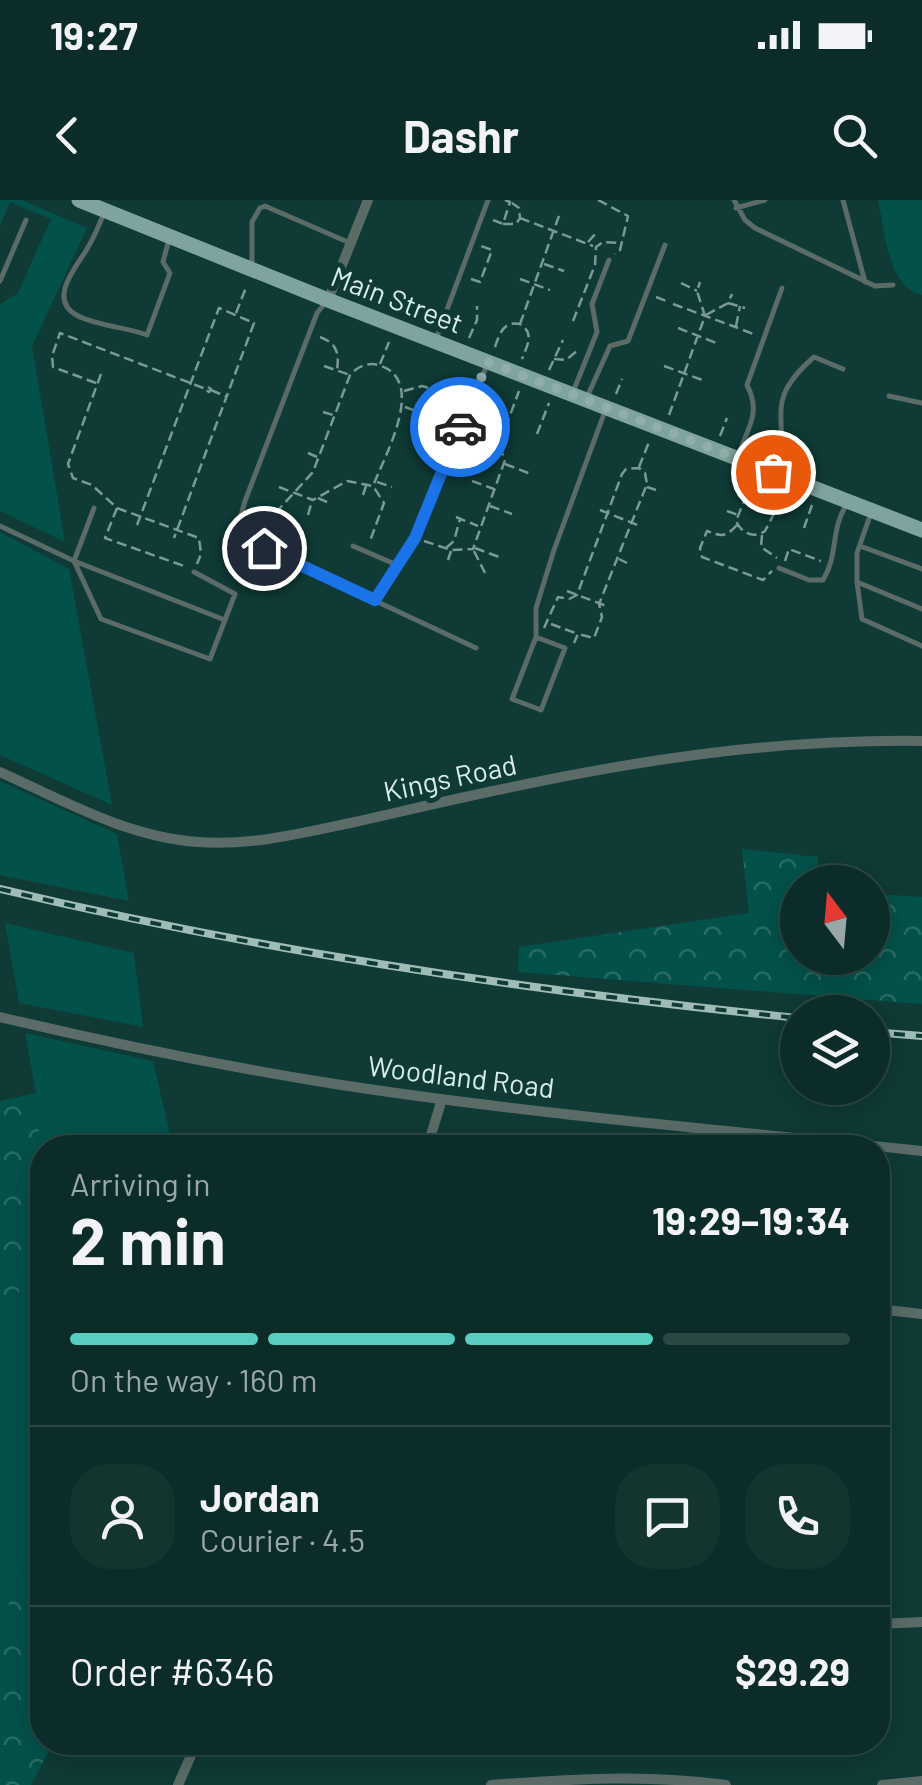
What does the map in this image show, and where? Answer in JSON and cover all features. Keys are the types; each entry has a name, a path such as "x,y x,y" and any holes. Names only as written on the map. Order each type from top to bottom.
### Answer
{"main road":[{"name":"Main Street","path":"79,200 170,236 249,277 328,300 435,342 491,355 579,397 610,402 737,458 922,530"}],"street":[{"path":"328,300 368,200"},
{"name":"Kings Road","path":"0,772 134,830 196,842 232,843 285,838 667,757 780,744 922,741"},
{"name":"Woodland Road","path":"0,1017 276,1074 442,1099 774,1135"},
{"path":"431,1135 442,1099"},
{"name":"Woodland Road","path":"890,1148 922,1151"},
{"path":"890,1310 922,1314"},
{"path":"890,1623 922,1622"},
{"path":"178,1785 191,1755"},
{"path":"491,1785 606,1777 671,1778 726,1785"},
{"path":"882,1785 922,1781"}],"lane":[{"path":"435,342 488,200"},
{"path":"765,200 735,204 744,220 766,232 865,282 893,285"},
{"path":"843,200 865,282"},
{"path":"249,277 252,222 260,208 266,206 351,244"},
{"path":"105,210 65,287 68,309 81,318 147,335 170,273 164,262 170,236"},
{"path":"0,281 26,220"},
{"path":"579,397 610,346 628,341 666,245"},
{"path":"579,397 597,332 592,304 609,260"},
{"path":"737,458 755,412 755,396 747,385 782,288"},
{"path":"328,300 309,333 237,530 242,538 476,648"},
{"path":"375,600 415,538 491,355"},
{"path":"773,472 782,444 780,403 791,377 814,357 843,368"},
{"path":"889,396 922,402"},
{"path":"536,637 565,648 541,710 512,699 536,637 536,608 610,402"},
{"path":"780,568 810,580 823,580 834,562 839,516 848,501"},
{"path":"94,508 74,562 101,619 210,658 235,594 194,572"},
{"path":"872,510 860,546 857,582 862,619 922,646"},
{"path":"0,526 74,562 225,620"},
{"path":"353,546 397,565"},
{"path":"860,546 922,569"},
{"path":"857,582 922,609"}],"path":[{"path":"598,200 628,216 620,250 609,260"},
{"path":"506,226 508,201 519,208"},
{"path":"487,218 506,226 516,224 520,202"},
{"path":"520,324 560,213"},
{"path":"520,218 596,247"},
{"path":"587,244 598,230"},
{"path":"596,247 603,242 621,243"},
{"path":"465,277 480,282 492,250 478,244"},
{"path":"573,321 595,265 596,247"},
{"path":"543,263 564,271"},
{"path":"236,315 249,277"},
{"path":"520,279 550,290"},
{"path":"668,416 705,316 697,292 700,282"},
{"path":"681,283 697,292"},
{"path":"646,294 764,338"},
{"path":"705,316 728,303 732,294"},
{"path":"728,303 742,307 739,328"},
{"path":"469,338 477,320 477,306"},
{"path":"137,525 219,308 254,322 174,538"},
{"path":"576,315 584,320"},
{"path":"205,316 213,319"},
{"path":"491,355 504,327 520,324"},
{"path":"520,324 529,339 522,359"},
{"path":"678,328 718,344"},
{"path":"250,332 259,336"},
{"path":"104,391 54,367 52,356 60,333 227,397"},
{"path":"309,333 337,348 337,371"},
{"path":"549,370 563,340"},
{"path":"380,366 389,342"},
{"path":"554,359 566,360 584,348"},
{"path":"192,353 200,356"},
{"path":"324,366 350,376"},
{"path":"264,548 280,508 309,480 350,376 364,366 380,366 396,379 403,392 404,406 374,484 384,503 366,552"},
{"path":"664,366 704,381"},
{"path":"76,376 79,368"},
{"path":"237,370 246,373"},
{"path":"101,374 68,464 73,478 92,486 116,508 200,538 201,554 194,572 105,538 116,508"},
{"path":"610,402 622,379"},
{"path":"403,392 422,386 450,394 445,416 460,425"},
{"path":"484,573 473,548 504,464 499,445 518,392"},
{"path":"537,434 549,403"},
{"path":"404,406 419,412"},
{"path":"172,407 180,410"},
{"path":"88,409 94,412"},
{"path":"323,412 334,416"},
{"path":"719,437 727,418"},
{"path":"217,424 224,426"},
{"path":"485,439 499,445"},
{"path":"639,468 649,442"},
{"path":"158,444 166,447"},
{"path":"74,446 83,449"},
{"path":"388,446 398,450"},
{"path":"308,453 319,457"},
{"path":"203,460 210,463"},
{"path":"504,464 531,474"},
{"path":"536,637 548,623 558,598 577,595 621,477 626,469 639,468"},
{"path":"548,623 594,638 602,617 599,604 646,487 648,479 639,468"},
{"path":"612,474 621,477"},
{"path":"746,479 738,525 746,533 762,534"},
{"path":"145,481 152,484"},
{"path":"308,515 314,499 348,481 392,488"},
{"path":"472,481 494,490"},
{"path":"362,495 366,485"},
{"path":"646,487 656,490"},
{"path":"279,488 329,503"},
{"path":"757,552 762,534 784,494"},
{"path":"190,497 196,500"},
{"path":"804,528 812,505"},
{"path":"489,506 512,514"},
{"path":"600,510 640,526"},
{"path":"727,510 738,515"},
{"path":"444,548 454,541 458,518 481,527"},
{"path":"726,541 738,525"},
{"path":"766,529 775,533"},
{"path":"728,535 706,531 700,548 702,557 763,580 770,575 777,558"},
{"path":"415,538 452,550 473,548 499,557"},
{"path":"584,546 594,550"},
{"path":"761,547 785,561 789,549 823,562"},
{"path":"448,560 452,550"},
{"path":"617,559 627,562"},
{"path":"567,591 608,607"},
{"path":"580,608 584,598"},
{"path":"574,644 578,634"}],"green space":[{"path":"0,200 21,200 87,228 32,346 65,542 0,511 0,304 18,293 51,219 10,202 0,226"},
{"path":"878,200 922,200 922,295 910,290 895,269"},
{"path":"0,532 69,569 112,805 0,755"},
{"path":"0,781 117,834 129,901 0,875"},
{"path":"742,849 818,857 818,865 780,865 780,975 890,975 890,895 922,897 922,1004 890,1001 890,995 808,995 518,972 519,947 749,913"},
{"path":"5,923 134,953 143,1027 19,1003"},
{"path":"25,1033 153,1061 170,1135 39,1135"},
{"path":"36,1093 39,1135 30,1135 30,1266 0,1335 0,1101"},
{"path":"30,1266 30,1555 0,1624 0,1335"},
{"path":"30,1555 30,1755 47,1755 31,1785 0,1785 0,1624"}],"railway":[{"path":"0,889 198,932 397,967 780,1016"},
{"path":"890,1033 922,1036"}],"way so far":[{"path":"460,427 488,362 773,472"}],"route":[{"path":"264,548 375,600 410,550 460,427"}]}
